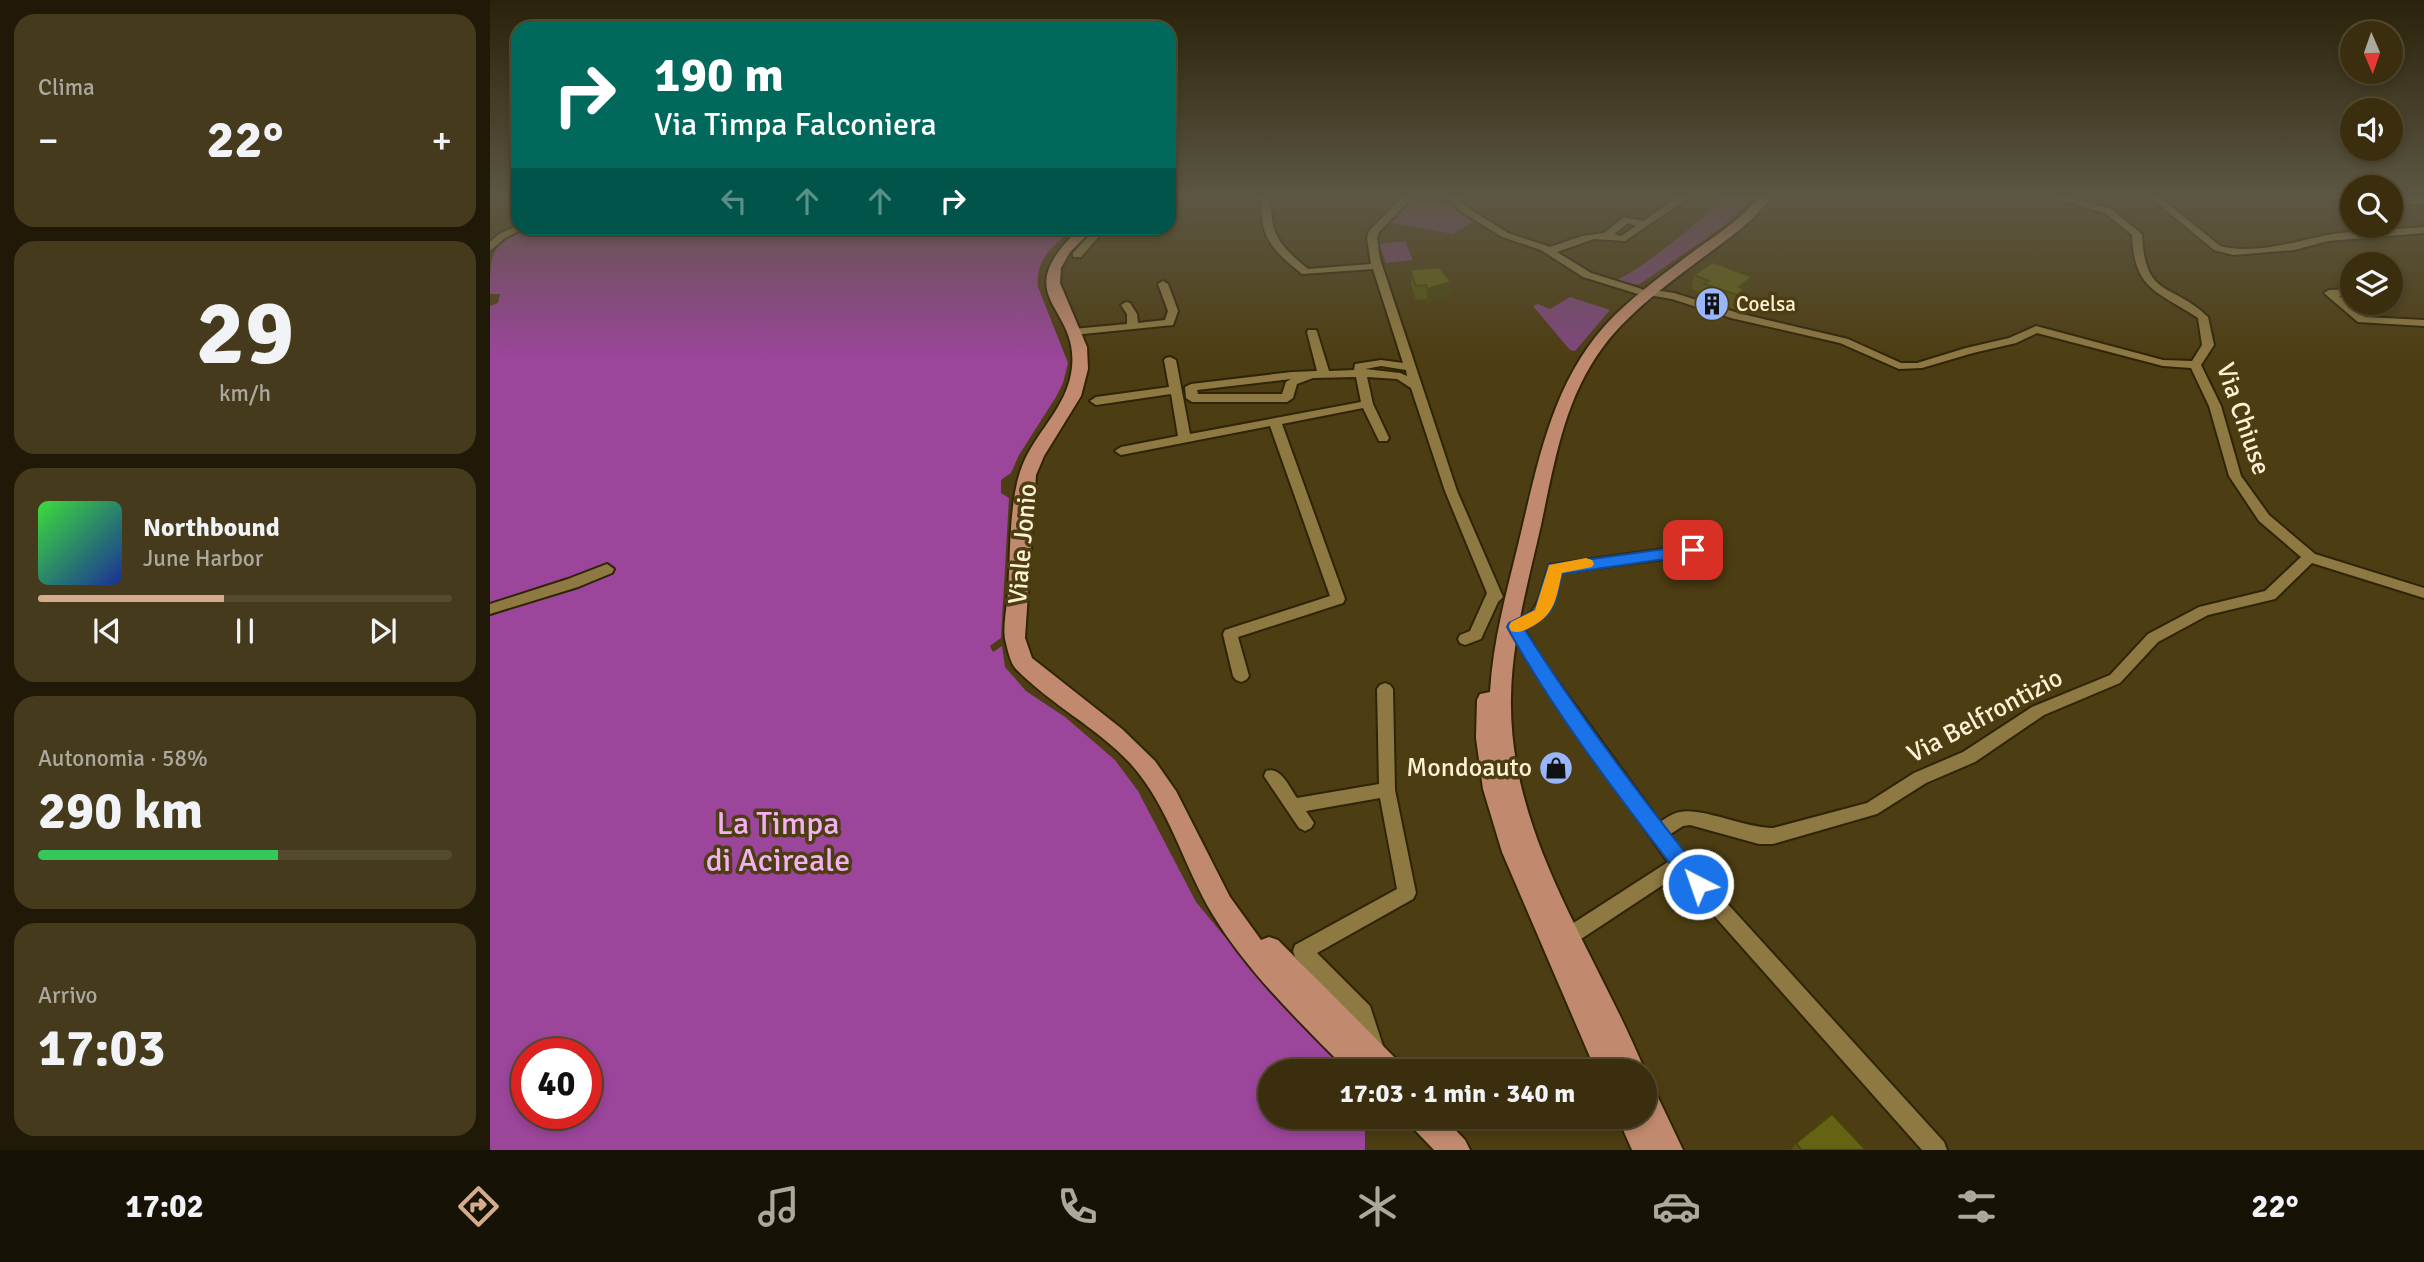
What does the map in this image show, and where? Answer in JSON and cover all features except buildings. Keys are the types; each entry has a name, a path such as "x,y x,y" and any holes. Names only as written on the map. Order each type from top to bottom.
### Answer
{"main road":[{"name":"Viale Jonio","path":"1062,251 1052,275 1054,289 1073,332 1081,361 1077,385 1039,450 1027,481 1016,626 1018,652 1023,663 1032,668 1045,683 1122,740 1157,781 1181,822 1257,935 1369,1059"},
{"path":"1625,1059 1529,851 1508,782 1501,741 1501,682 1521,572 1557,419 1574,380 1597,345 1643,292 1696,251"},
{"path":"1605,1059 1514,852 1494,789 1487,738 1489,687 1541,437 1555,399 1577,359 1610,316 1703,251"},
{"name":"Viale Jonio","path":"1181,822 1194,854 1230,920 1279,979 1330,1031 1366,1059"},
{"path":"1657,1127 1668,1150"},
{"path":"1422,1129 1442,1150"},
{"path":"1434,1129 1455,1150"},
{"path":"1446,1129 1466,1150"},
{"path":"1637,1129 1647,1150"}],"street":[{"path":"1077,255 1081,251"},
{"path":"1280,251 1306,272 1378,266"},
{"path":"1374,251 1415,385 1460,515 1495,595 1476,635 1465,639"},
{"path":"1549,251 1587,275 1643,292 1674,296 1735,316 1844,341 1899,366 1918,366 1970,349 2012,341 2036,329 2163,363 2196,365"},
{"name":"Via Chiuse","path":"2136,251 2146,278 2159,290 2203,317 2206,322 2208,345 2196,365 2207,385 2235,476 2264,518 2310,557 2424,593"},
{"path":"2224,251 2246,251"},
{"path":"1073,332 1169,323 1173,311 1163,284"},
{"path":"2340,293 2329,293 2340,302"},
{"path":"1126,304 1132,314 1133,327"},
{"path":"2356,315 2362,320 2424,323"},
{"path":"1312,332 1324,374"},
{"path":"1360,370 1396,354 1401,340"},
{"path":"1170,360 1185,439"},
{"path":"1309,376 1292,374 1191,387 1192,398 1287,398 1292,382 1309,376 1360,370 1381,363 1410,367"},
{"path":"1376,373 1410,367"},
{"path":"1360,370 1399,376 1415,385"},
{"path":"1360,370 1367,404 1383,438"},
{"path":"1096,401 1245,371"},
{"path":"1121,451 1367,404"},
{"path":"1241,676 1230,634 1338,599 1275,422"},
{"path":"1693,550 1555,569 1547,603 1541,614 1514,626 1540,668 1680,864 1936,1150"},
{"name":"Via Belfrontizio","path":"1657,833 1680,820 1690,818 1759,836 1773,835 1871,809 1920,778 1969,757 2038,710 2115,679 2153,638 2204,611 2270,595 2310,557"},
{"path":"490,608 573,583 607,569"},
{"path":"1375,1059 1363,1013 1302,951 1407,893 1387,790 1385,689"},
{"path":"1272,776 1305,823"},
{"path":"1494,789 1517,850 1558,936 1568,937 1680,864"},
{"path":"1293,806 1387,790"},
{"path":"1568,937 1565,955 1608,1051 1609,1059"}],"shaded area":[{"path":"1381,251 1409,251 1413,260 1386,263"},
{"path":"1661,251 1688,251 1640,284 1628,285 1595,276 1617,279"},
{"path":"1570,297 1610,310 1575,351 1570,350 1533,306 1538,304 1550,309"}],"green space":[{"name":"La Timpa di Acireale","path":"496,251 1050,251 1040,268 1038,287 1068,363 1056,397 1019,455 1011,473 1001,480 1001,493 1009,498 1001,638 990,646 993,652 1002,646 1005,667 1026,691 1065,717 1115,760 1138,791 1196,902 1235,949 1340,1059 1258,1059 1258,1129 1365,1129 1365,1150 490,1150 490,306 498,303 500,294 490,294 492,260"}],"slow traffic":[{"path":"1517,626 1541,614 1547,603 1555,569 1586,564"}],"place":[{"name":"Coelsa","path":"1712,304"},
{"name":"Mondoauto","path":"1556,768"}],"route":[{"path":"1693,550 1555,569 1547,603 1541,614 1515,627 1540,668 1680,864 1698,884"}]}
